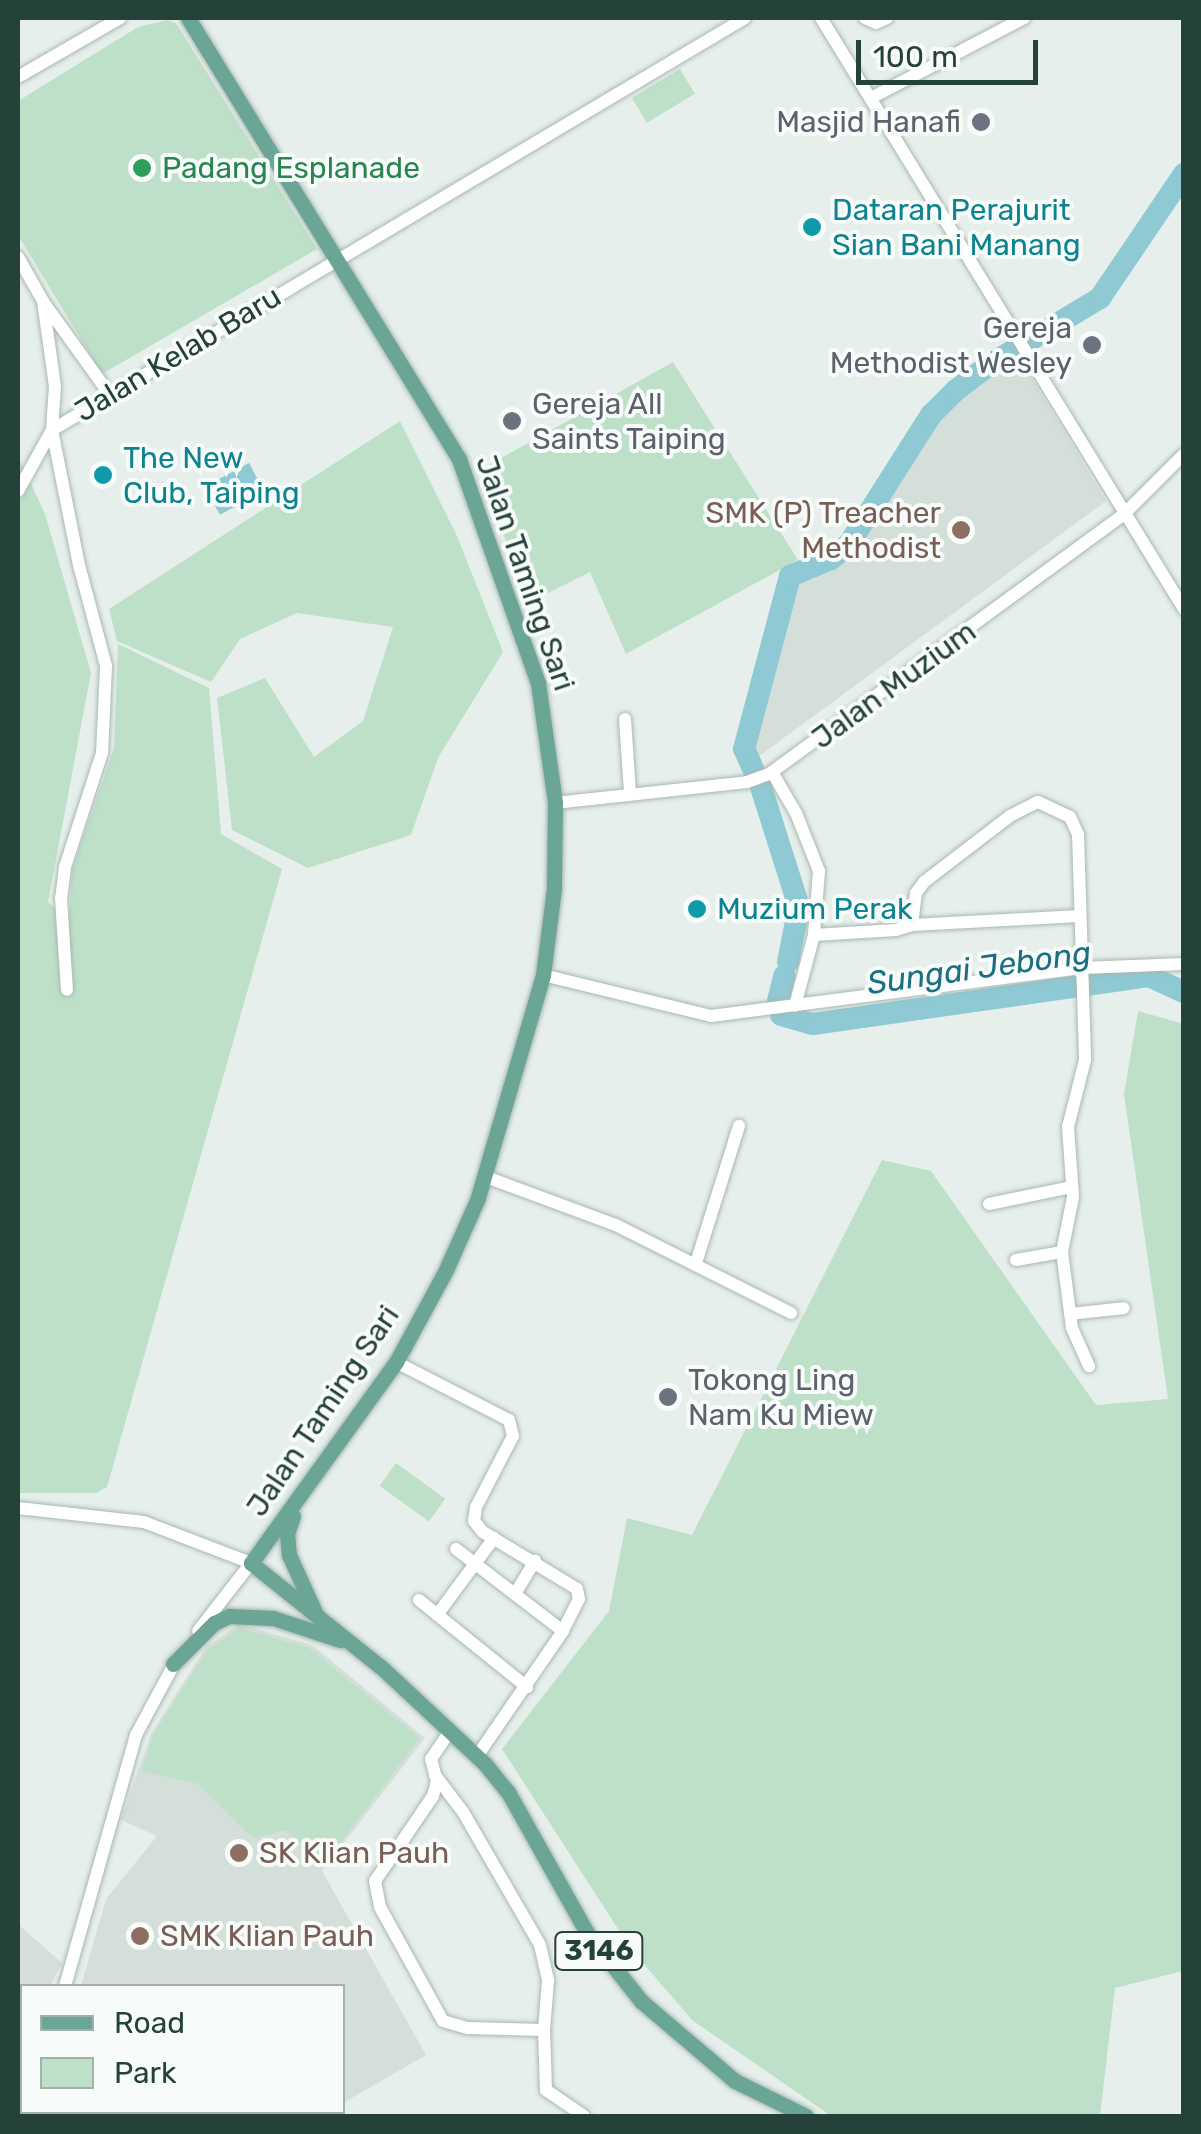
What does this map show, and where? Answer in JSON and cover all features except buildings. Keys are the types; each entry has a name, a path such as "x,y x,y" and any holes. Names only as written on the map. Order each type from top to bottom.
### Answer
{"main road":[{"name":"Jalan Taming Sari","path":"188,18 459,460 476,499 538,684 554,802 554,888 543,975 486,1176 446,1270 396,1362 250,1563"},
{"path":"297,1503 287,1533 290,1554 316,1614"},
{"name":"3146","path":"250,1563 353,1645 477,1756 508,1792 587,1933 641,2000 734,2080 806,2116"},
{"path":"173,1664 214,1624 244,1614 273,1618 353,1645"}],"street":[{"path":"18,77 120,18"},
{"name":"Jalan Kelab Baru","path":"67,990 61,898 66,868 102,753 106,666 79,566 52,430 745,18"},
{"path":"821,18 1184,609"},
{"path":"865,18 876,23 887,18"},
{"path":"871,98 1024,18"},
{"path":"18,258 42,300 110,395"},
{"path":"18,491 52,430 56,386 42,300"},
{"name":"Jalan Muzium","path":"554,802 747,782 772,772 1124,514 1184,454"},
{"path":"625,720 630,793"},
{"path":"772,772 796,813 819,871 814,936 795,1006"},
{"path":"912,925 916,893 924,882 1010,816 1038,802 1062,810 1075,824 1085,1060 1068,1127 1072,1187 1062,1252 1070,1314 1090,1366"},
{"path":"814,936 912,925 1080,916"},
{"path":"543,975 698,1016 1082,968 1184,964"},
{"path":"696,1263 739,1126"},
{"path":"486,1176 616,1225 791,1313"},
{"path":"989,1204 1072,1187"},
{"path":"1016,1260 1062,1252"},
{"path":"1070,1314 1124,1308"},
{"path":"396,1362 508,1420 513,1436 476,1508 474,1521 494,1538 578,1589 579,1599 563,1632 477,1756"},
{"path":"18,1508 144,1522 250,1563 173,1664 136,1735 66,1984"},
{"path":"437,1615 494,1538"},
{"path":"456,1549 563,1632"},
{"path":"514,1594 535,1560"},
{"path":"419,1600 527,1687"},
{"path":"450,1730 432,1754 436,1788 427,1808 375,1882 380,1907 443,2021 468,2028 544,2030"},
{"path":"435,1775 463,1812 540,1946 548,1980 544,2030 546,2090 584,2116"}],"shaded area":[{"name":"SMK (P) Treacher Methodist","path":"1014,349 1106,501 758,757 751,734 790,576 831,559 881,498 931,415 971,378"},
{"name":"SK Klian Pauh","path":"239,1624 312,1645 425,1738 322,1871 426,2055 345,2102 345,1984 82,1984 106,1899 157,1836 121,1820 151,1734 206,1647"},
{"path":"18,1924 62,1963 51,1984 20,1984 18,2055"},
{"path":"77,2114 303,2114 303,2116"}],"green space":[{"name":"Padang Esplanade","path":"167,20 176,23 317,249 102,374 18,235 18,101 138,27"},
{"path":"680,69 695,94 647,123 632,98"},
{"path":"673,362 798,560 626,654 590,572 530,602 478,471"},
{"path":"400,421 457,536 503,652 438,758 411,835 308,868 232,830 217,698 265,678 314,757 363,721 393,627 297,613 240,639 211,682 117,641 109,609"},
{"path":"18,456 45,514 91,673 48,902 69,922 72,870 114,748 118,644 209,688 221,834 282,869 107,1487 96,1493 18,1493"},
{"path":"1138,1011 1184,1024 1183,1971 1115,1988 1100,2116 831,2116 692,2020 631,1949 502,1749 609,1611 627,1518 692,1535 882,1160 931,1171 1096,1405 1168,1399 1124,1094"},
{"path":"396,1463 445,1499 429,1522 380,1486"},
{"path":"240,1628 309,1648 420,1738 323,1866 286,1830 256,1838 198,1784 142,1771 153,1735 207,1650"}],"water":[{"path":"249,463 264,491 220,515 205,486"}],"waterway":[{"name":"Sungai Jebong","path":"754,771 744,749 790,576 831,559 849,544 931,415 955,391 989,365 1100,298 1184,174"},
{"name":"Sungai Jebong","path":"760,784 799,907 788,962"},
{"name":"Sungai Jebong","path":"777,1005 784,976"},
{"name":"Sungai Jebong","path":"781,1015 813,1024 1149,976 1184,992"}],"place":[{"name":"Masjid Hanafi","path":"981,122"},
{"name":"Padang Esplanade","path":"142,168"},
{"name":"Dataran Perajurit Sian Bani Manang","path":"812,227"},
{"name":"Gereja Methodist Wesley","path":"1092,345"},
{"name":"Gereja All Saints Taiping","path":"512,421"},
{"name":"The New Club, Taiping","path":"103,475"},
{"name":"SMK (P) Treacher Methodist","path":"961,530"},
{"name":"Muzium Perak","path":"697,909"},
{"name":"Tokong Ling Nam Ku Miew","path":"668,1397"},
{"name":"SK Klian Pauh","path":"239,1853"},
{"name":"SMK Klian Pauh","path":"140,1936"}]}
